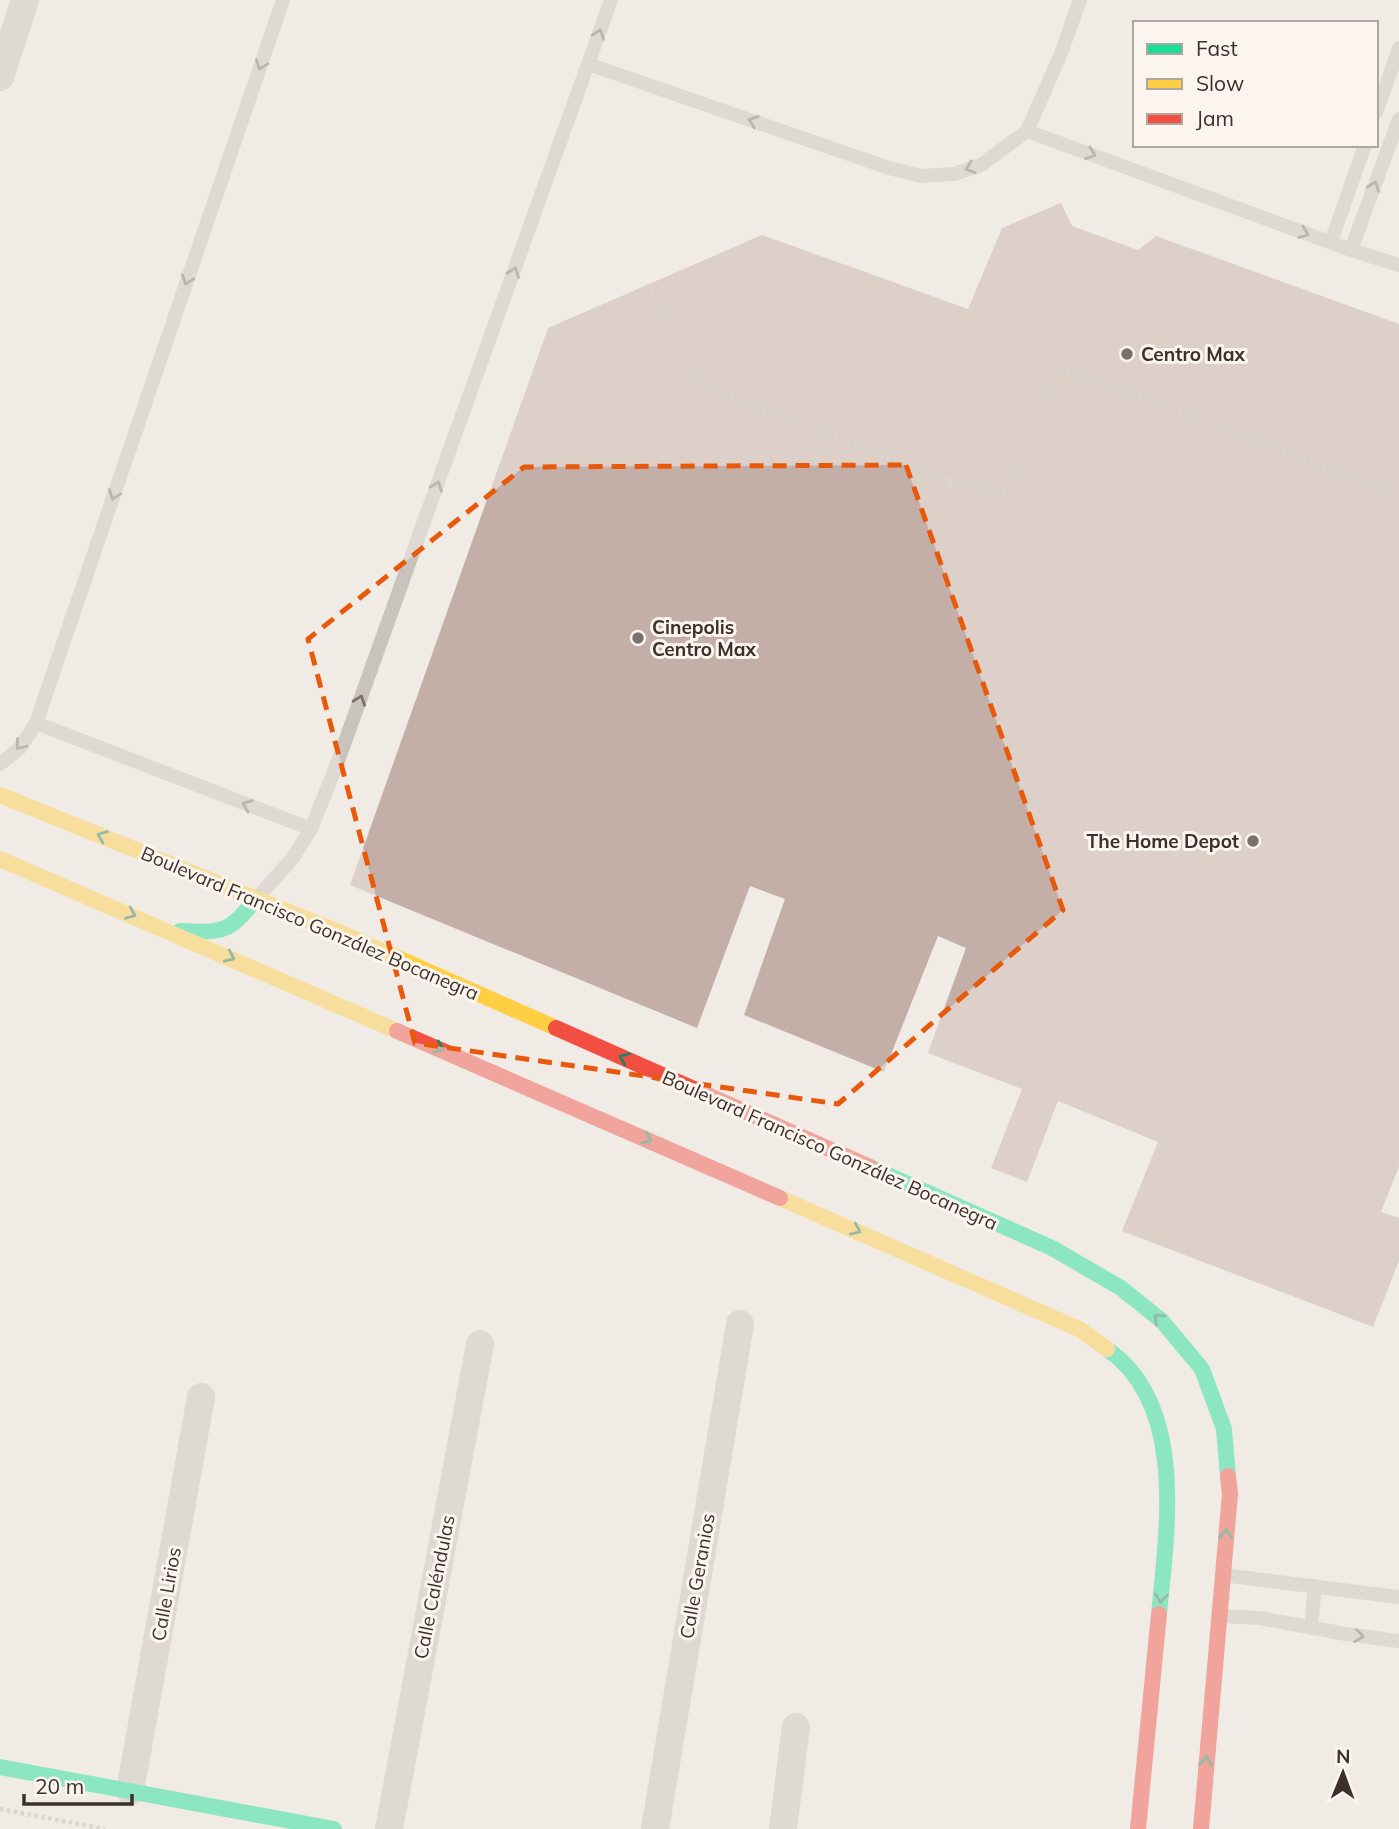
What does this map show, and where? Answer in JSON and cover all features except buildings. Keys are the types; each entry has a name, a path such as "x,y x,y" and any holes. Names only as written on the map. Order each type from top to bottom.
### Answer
{"main road":[{"name":"Boulevard Francisco González Bocanegra","path":"0,795 346,935 1052,1248 1121,1288 1162,1321 1202,1369 1224,1429 1230,1494 1200,1829"},
{"path":"0,859 965,1278 1079,1329 1124,1360 1146,1390 1161,1432 1167,1482 1166,1544 1138,1829"},
{"path":"168,930 225,931 241,919 256,898"},
{"path":"0,1767 334,1829"}],"street":[{"path":"0,77 25,0"},
{"name":"Calle Geranios","path":"655,1829 740,1324"},
{"name":"Calle Caléndulas","path":"389,1829 480,1344"},
{"name":"Calle Lirios","path":"130,1791 201,1397"},
{"path":"783,1829 796,1727"}],"lane":[{"path":"0,764 20,748 36,723 283,0"},
{"path":"256,898 292,859 311,829 337,764 611,0"},
{"path":"588,64 889,169 921,176 954,174 981,165 1027,131 1060,56 1080,0"},
{"path":"1378,107 1399,48"},
{"path":"1351,250 1399,119"},
{"path":"1027,131 1351,250 1399,265"},
{"path":"1331,242 1363,151"},
{"path":"36,723 311,829"},
{"path":"1223,1575 1399,1597"},
{"path":"1311,1628 1315,1586"},
{"path":"1219,1616 1259,1618 1399,1641"}],"path":[{"path":"648,284 695,383 948,480 1004,493 1059,367 1399,494"},
{"path":"948,480 984,567"},
{"path":"0,1809 105,1829"}],"highlighted area":[{"path":"906,465 1063,910 838,1104 415,1043 308,639 524,467"}],"traffic: fast":[{"path":"180,931 206,932 224,928 239,918 256,898"},
{"path":"870,1167 1052,1248 1121,1288 1162,1321 1202,1369 1224,1429 1228,1476"},
{"path":"1107,1349 1133,1373 1150,1402 1161,1435 1167,1508 1159,1614"},
{"path":"0,1767 334,1829"}],"traffic: slow":[{"path":"0,795 346,935 556,1028"},
{"path":"0,859 397,1031"},
{"path":"780,1198 1079,1329 1107,1349"}],"traffic: jam":[{"path":"556,1028 870,1167"},
{"path":"397,1031 780,1198"},
{"path":"1201,1829 1230,1494 1228,1476"},
{"path":"1138,1829 1159,1614"}],"place":[{"name":"Centro Max","path":"1127,354"},
{"name":"Cinepolis Centro Max","path":"638,638"},
{"name":"The Home Depot","path":"1253,841"}]}
